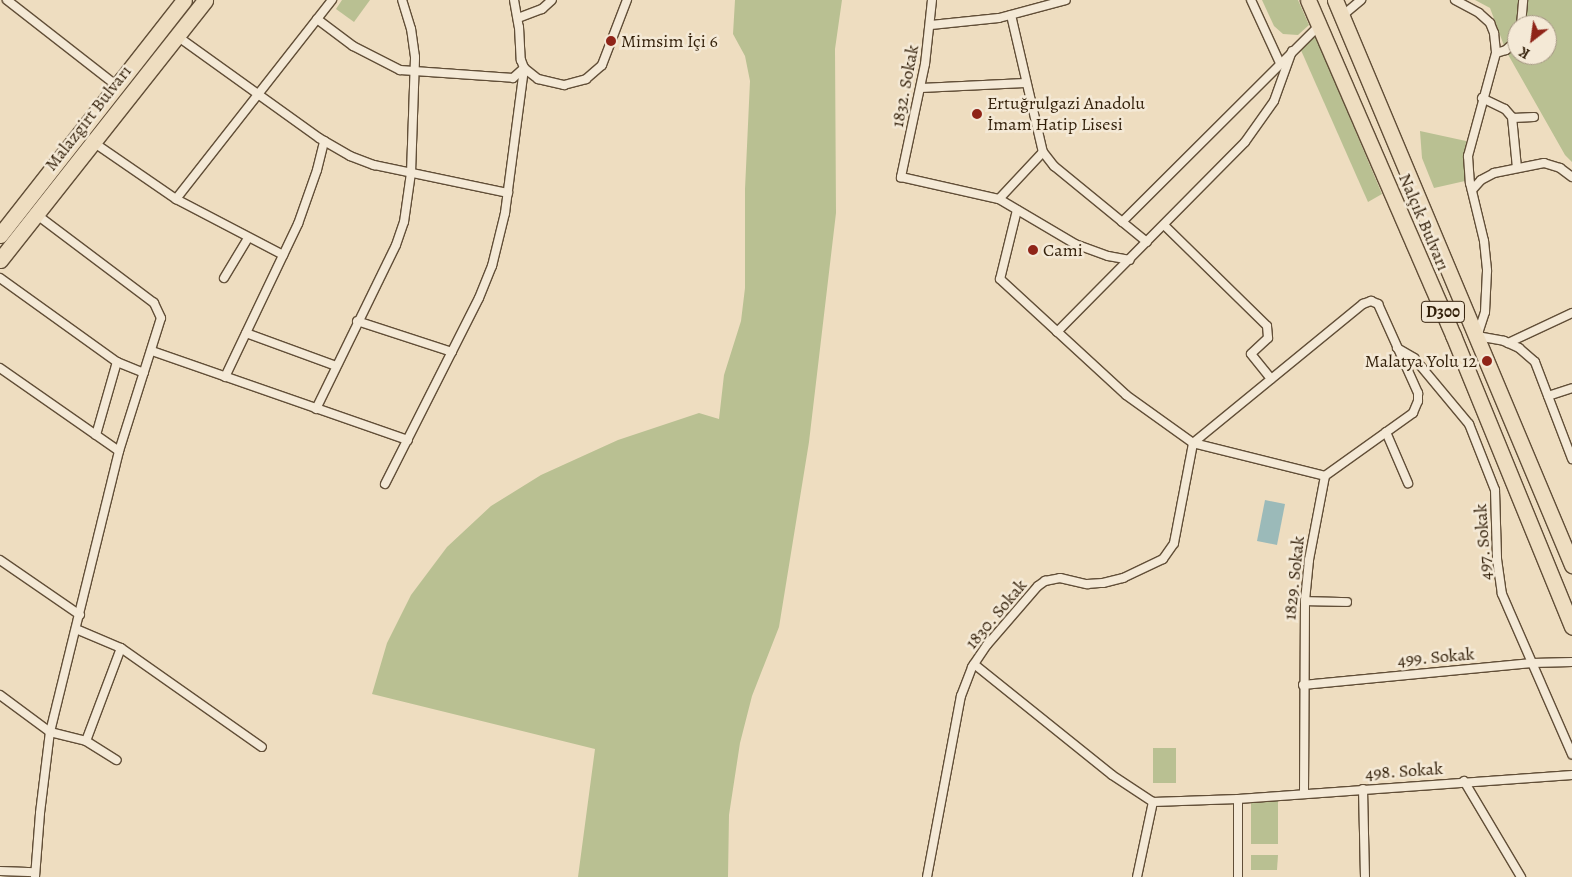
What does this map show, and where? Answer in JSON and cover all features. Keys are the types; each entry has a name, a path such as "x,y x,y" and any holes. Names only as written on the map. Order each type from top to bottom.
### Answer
{"highway":[{"name":"Malazgirt Bulvarı","path":"0,235 184,0"},
{"name":"Malazgirt Bulvarı","path":"0,260 205,0"},
{"name":"Nalçık Bulvarı","path":"1308,0 1453,335 1572,627"},
{"name":"Nalçık Bulvarı","path":"1335,0 1572,565"}],"street":[{"path":"7,0 117,86"},
{"path":"176,198 332,0"},
{"path":"316,409 357,321 401,234 406,214 411,173 415,71 411,29 402,0"},
{"path":"385,484 479,298 492,266 508,193 524,68 521,60 518,18 514,0"},
{"path":"518,18 542,8 552,0"},
{"path":"524,68 538,79 551,84 570,84 590,76 602,65 627,0"},
{"name":"1832. Sokak","path":"932,0 931,26 921,88 901,177 999,199"},
{"path":"931,26 1010,15 1066,0"},
{"path":"1251,0 1280,63"},
{"path":"1342,16 1361,0"},
{"path":"1455,0 1487,19 1494,33 1496,53 1482,98 1468,156 1472,190 1484,241 1487,271 1487,304 1476,336 1495,338 1508,343 1519,348 1535,362 1572,459"},
{"path":"1521,15 1522,0"},
{"path":"1010,15 1043,152 1054,166 1147,242"},
{"path":"317,19 341,38 396,68 513,78 524,68"},
{"path":"1122,222 1319,26"},
{"path":"177,36 324,141 362,161 508,193"},
{"path":"1496,53 1507,49"},
{"path":"1057,332 1164,225 1244,142 1266,116 1279,90 1292,51"},
{"path":"921,88 1025,83"},
{"path":"1482,98 1505,109 1513,118 1517,168"},
{"path":"1513,118 1534,117"},
{"path":"225,377 298,224 313,183 324,141"},
{"path":"93,142 176,198 283,255"},
{"path":"1043,152 999,199 1075,244 1102,254 1130,260"},
{"path":"1472,190 1481,180 1494,173 1544,163 1560,168 1572,177"},
{"path":"1017,210 1000,279 1126,395 1194,443 1325,476 1414,412 1418,393 1378,304 1368,302 1194,443"},
{"path":"0,871 35,875 40,804 50,732 80,615 118,451 161,322 156,306 36,214"},
{"path":"1164,225 1267,326 1268,338 1251,354 1271,379"},
{"path":"224,278 248,238"},
{"path":"0,278 117,362 144,373"},
{"path":"1508,343 1572,313"},
{"path":"357,321 452,352"},
{"path":"246,333 336,366"},
{"name":"497. Sokak","path":"1397,348 1414,358 1469,424 1495,490 1497,559 1502,594 1572,754"},
{"path":"152,351 408,440"},
{"path":"96,435 117,362"},
{"path":"0,368 118,451"},
{"path":"1548,396 1572,388"},
{"path":"1386,432 1408,483"},
{"name":"1830. Sokak","path":"927,877 961,696 974,664 995,635 1038,586 1045,581 1060,578 1087,584 1104,583 1122,578 1159,562 1166,556 1175,538 1194,443"},
{"name":"1829. Sokak","path":"1304,794 1304,601 1325,476"},
{"path":"0,560 80,615"},
{"path":"1304,601 1347,602"},
{"path":"76,629 121,648 262,747"},
{"path":"86,741 121,648"},
{"name":"499. Sokak","path":"1303,685 1532,663 1572,662"},
{"path":"974,664 1112,775 1153,802 1137,877"},
{"path":"0,695 50,732 86,741 116,760"},
{"name":"498. Sokak","path":"1153,802 1238,799 1464,781 1572,775"},
{"path":"1464,781 1520,877"},
{"path":"1364,789 1365,877"},
{"path":"1238,799 1238,877"}],"green space":[{"path":"342,0 370,0 354,22 336,9"},
{"path":"735,0 842,0 835,49 836,213 809,442 779,627 752,696 740,743 729,815 728,877 578,877 595,749 372,694 387,643 411,595 447,547 491,506 541,475 618,440 699,413 719,419 724,375 741,321 745,288 745,189 750,81 745,56 733,34"},
{"path":"1262,0 1298,0 1309,25 1298,35 1283,34 1274,26"},
{"path":"1475,0 1572,0 1572,162 1565,155 1514,65 1557,65 1557,15 1507,15 1507,53 1490,8"},
{"path":"1315,35 1382,194 1368,202 1300,48"},
{"path":"1420,131 1466,141 1465,181 1434,188 1422,158"},
{"path":"1153,748 1176,748 1176,783 1153,783"},
{"path":"1251,800 1278,801 1278,844 1251,844"},
{"path":"1251,855 1278,855 1277,870 1251,870"}],"water":[{"path":"1265,500 1285,504 1277,545 1257,541"}],"place":[{"name":"Mimsim İçi 6","path":"611,41"},
{"name":"Ertuğrulgazi Anadolu İmam Hatip Lisesi","path":"977,114"},
{"name":"Cami","path":"1033,250"},
{"name":"Malatya Yolu 12","path":"1487,361"}]}
